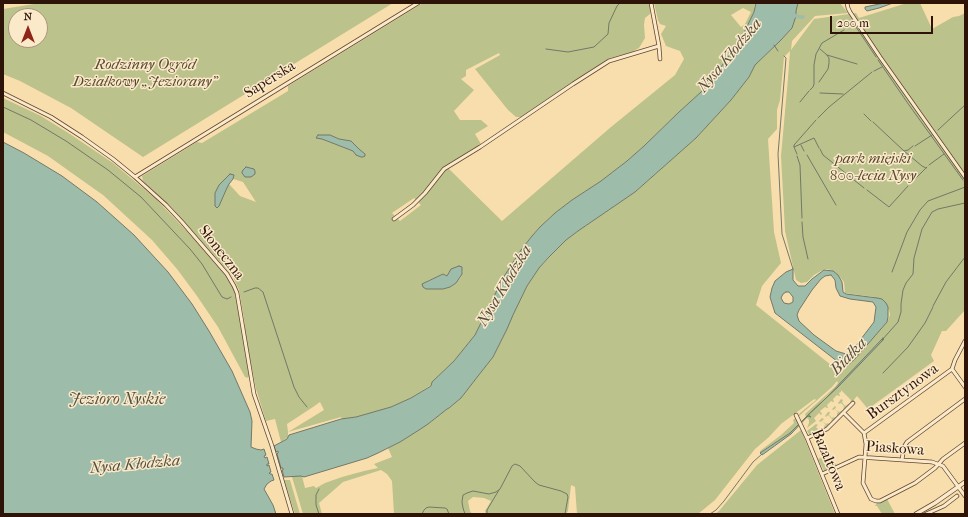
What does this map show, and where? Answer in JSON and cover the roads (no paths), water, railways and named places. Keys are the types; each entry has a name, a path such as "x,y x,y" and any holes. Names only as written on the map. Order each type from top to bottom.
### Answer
{"street":[{"name":"Saperska","path":"135,177 418,3"},
{"path":"651,3 660,59"},
{"path":"847,3 850,12 965,177"},
{"path":"394,219 425,193 444,169 480,147 578,80 610,61 659,46"},
{"name":"Słoneczna","path":"3,93 68,128 105,153 135,177 166,205 227,274 234,286 239,303 254,394 272,446 292,514"},
{"name":"Bursztynowa","path":"844,413 864,433 952,369 965,341"},
{"path":"952,369 965,387"},
{"path":"902,460 904,447 907,442 965,399"},
{"name":"Bursztynowa","path":"807,438 827,429 853,403"},
{"name":"Bazaltowa","path":"796,415 838,514"},
{"path":"864,433 866,444 863,478 864,485 871,499 876,501 880,501 915,483 929,473 943,459 965,443"},
{"name":"Piaskowa","path":"822,474 857,458 865,457 932,462 945,467 965,496"},
{"path":"916,514 940,500 965,482"},
{"path":"926,514 944,506 957,496"},
{"path":"940,500 944,506"}],"water":[{"name":"Nysa Kłodzka","path":"756,3 798,3 792,28 755,65 749,77 731,100 696,138 635,192 566,240 539,268 527,286 493,357 461,398 419,430 400,442 367,458 304,477 284,477 282,470 283,468 281,468 277,454 278,451 276,452 274,446 287,439 289,435 341,419 356,417 391,407 411,398 431,386 432,382 454,361 475,335 503,278 532,236 555,213 627,161 701,92 740,41 754,12"},
{"path":"884,3 893,3 867,11 865,9 865,7"},
{"path":"318,135 330,135 339,139 351,141 365,154 365,156 361,157 356,155 353,151 316,138"},
{"name":"Jezioro Nyskie","path":"3,142 62,176 97,202 134,235 168,272 192,304 232,371 250,412 252,421 251,447 261,450 264,449 266,455 264,456 265,458 267,457 269,464 267,464 267,466 269,465 271,472 269,473 272,474 274,480 267,484 264,489 276,514 3,514"},
{"path":"246,167 254,169 255,174 251,177 245,177 242,172"},
{"path":"230,174 234,175 233,179 217,208 215,206 215,193 219,185"},
{"path":"459,266 462,267 462,274 456,283 450,287 443,289 426,289 423,287 422,284 443,274 447,276 451,269"},
{"path":"793,269 793,280 798,286 805,286 824,270 833,271 838,275 842,282 843,292 846,294 882,299 888,307 887,322 854,360 848,365 842,365 775,313 770,297 772,288 775,281 786,272","holes":["831,275 835,280 836,288 840,296 873,302 876,307 874,322 851,352 846,354 836,351 814,335 799,321 797,315 812,290 821,279 825,276","786,292 789,292 793,297 793,302 789,304 784,303 781,298"]},
{"path":"883,338 884,339 838,387 814,409"},
{"path":"809,414 811,417 808,416 791,434 762,455 760,453 790,433"}],"waterway":[{"path":"546,49 568,52 594,47 608,34 609,23 620,3"},
{"path":"793,15 803,17"},
{"path":"846,28 853,24 876,57"},
{"path":"810,90 814,84 814,65 816,54 822,43 844,30"},
{"path":"774,45 778,51"},
{"path":"819,82 828,69 829,63 829,58 820,49"},
{"path":"827,55 857,64"},
{"path":"784,56 786,58 778,154 782,234 793,269"},
{"path":"878,60 963,180"},
{"path":"874,71 882,67"},
{"path":"818,118 829,107 872,72"},
{"path":"800,102 809,91"},
{"path":"820,93 843,94"},
{"path":"938,130 965,105"},
{"path":"3,107 31,120 66,141 108,170 141,197 190,249 202,264 222,297 227,299 231,297"},
{"path":"864,114 871,121"},
{"path":"816,120 794,145 794,147 814,138 819,148"},
{"path":"873,122 904,151 913,146"},
{"path":"915,146 932,135"},
{"path":"801,145 804,151"},
{"path":"794,147 797,154"},
{"path":"820,149 823,155 864,188"},
{"path":"904,151 926,168"},
{"path":"929,165 944,154"},
{"path":"807,155 836,205"},
{"path":"797,156 800,165 802,218"},
{"path":"910,184 927,167"},
{"path":"867,190 889,207 908,186"},
{"path":"892,272 907,232 920,210 928,201 965,187"},
{"name":"Białka","path":"882,340 898,322 901,312 903,290 913,274 914,258 922,229 932,212 938,209 965,203"},
{"path":"802,222 803,237 808,259"},
{"path":"933,306 946,282 965,257"},
{"path":"244,292 255,288 258,288 263,292 294,387 299,397 307,407"},
{"path":"883,373 908,347 925,323 933,307"},
{"name":"Białka","path":"710,514 724,501 753,462 762,454"},
{"name":"Białka","path":"465,514 462,502 463,495 473,491 489,494 496,492 500,489 512,466 515,464 520,466 539,485 567,494 568,497 565,514"},
{"path":"319,489 316,495 316,505 319,514"},
{"path":"487,514 487,510 499,490"},
{"name":"Białka","path":"422,514 424,510 429,507 445,508 449,514"}],"park label":[{"name":"Rodzinny Ogród Działkowy „Jeziorany”","path":"145,74"},
{"name":"park miejski 800-lecia Nysy","path":"873,168"}]}
